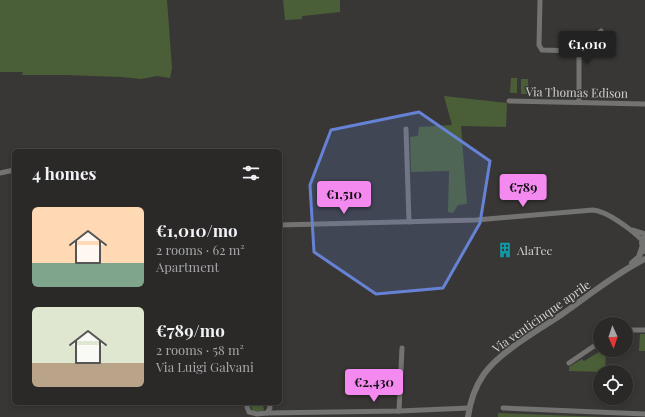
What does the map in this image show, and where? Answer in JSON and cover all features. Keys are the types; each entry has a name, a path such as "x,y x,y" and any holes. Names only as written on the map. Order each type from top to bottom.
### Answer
{"street":[{"path":"540,0 540,48 542,50 579,51 601,31"},
{"path":"579,51 579,102"},
{"name":"Via Thomas Edison","path":"509,101 645,104"},
{"path":"406,129 409,222"},
{"path":"0,173 12,170"},
{"path":"282,225 476,220 593,210 601,211 644,237 644,250"},
{"name":"Via venticinque aprile","path":"611,280 639,257 644,250"},
{"name":"Via venticinque aprile","path":"468,417 469,408 478,384 493,364 516,346 611,280 645,259"},
{"path":"633,330 645,330"},
{"path":"569,363 593,347"},
{"path":"399,411 402,348"},
{"path":"245,417 248,405"},
{"path":"247,411 252,416 269,406 278,414 469,408"},
{"path":"502,408 645,414"}],"highlighted area":[{"path":"419,112 490,161 480,223 443,288 376,294 314,252 310,185 331,130"}],"green space":[{"path":"0,0 167,0 172,68 170,78 157,76 141,79 65,75 22,75 23,72 0,72"},
{"path":"283,0 340,0 340,12 302,16 302,19 285,20"},
{"path":"511,78 517,78 517,93 510,93"},
{"path":"521,79 528,79 528,94 521,94"},
{"path":"444,96 507,103 506,127 461,126 467,204 458,205 453,213 448,212 449,171 411,172 410,137 418,136 419,127 452,125"},
{"path":"640,334 645,334 645,351 639,351"},
{"path":"593,356 593,357 606,357 605,365 593,365 593,372 569,371 569,367 582,359 584,361"},
{"path":"253,405 263,405 264,410 253,411 251,407"},
{"path":"498,413 604,417 498,417"}],"place":[{"name":"AlaTec","path":"505,250"}]}
